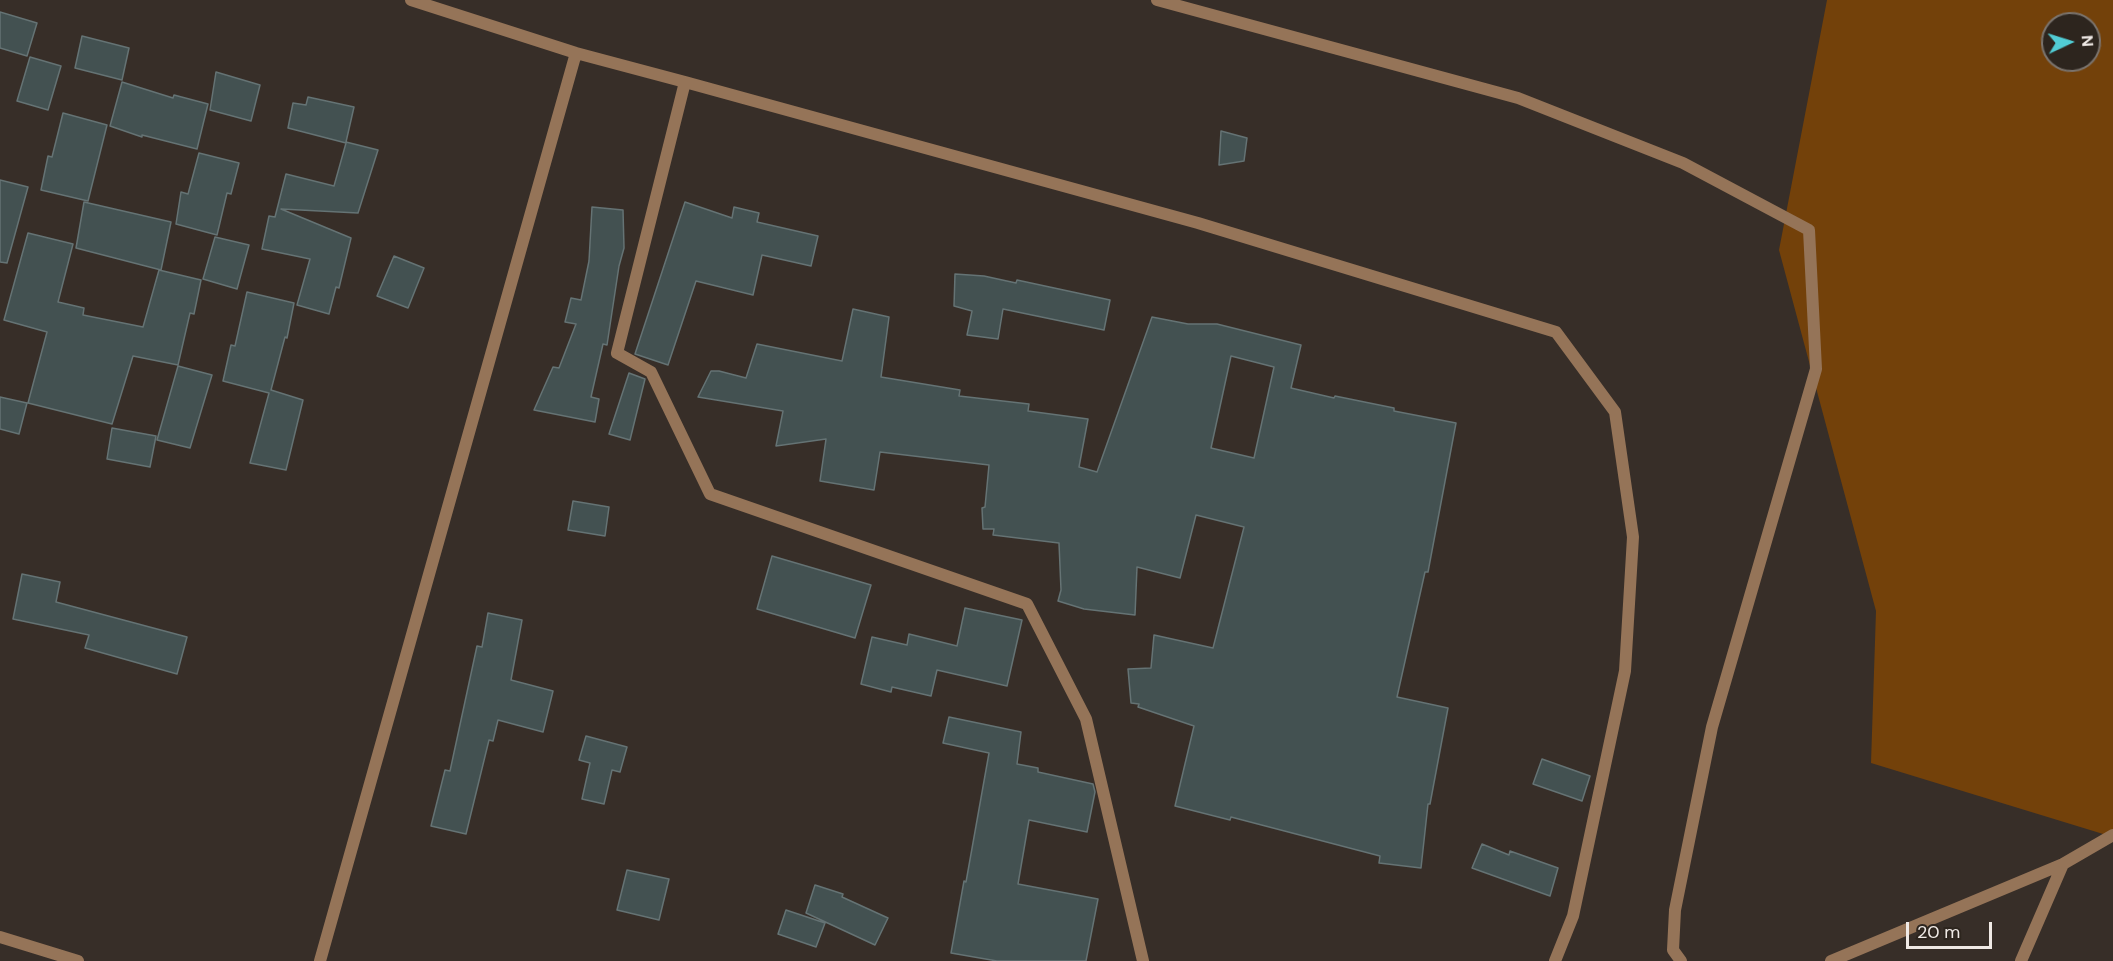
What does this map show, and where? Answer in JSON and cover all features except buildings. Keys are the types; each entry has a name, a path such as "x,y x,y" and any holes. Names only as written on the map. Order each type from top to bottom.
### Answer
{"street":[{"path":"411,0 576,53 1198,223 1556,332 1615,412 1633,537 1625,671 1573,916 1555,961"},
{"path":"1157,0 1518,98 1683,163 1809,230 1816,369 1712,727 1675,910 1673,950 1681,961"},
{"path":"320,961 576,53"},
{"path":"685,81 617,353 651,372 710,494 1027,604 1086,719 1143,961"},
{"path":"1831,961 2063,864 2113,835"},
{"path":"2021,961 2063,864"},
{"path":"0,937 78,961"}],"shaded area":[{"path":"1827,0 2113,0 2113,837 1871,763 1876,611 1779,250"}]}
